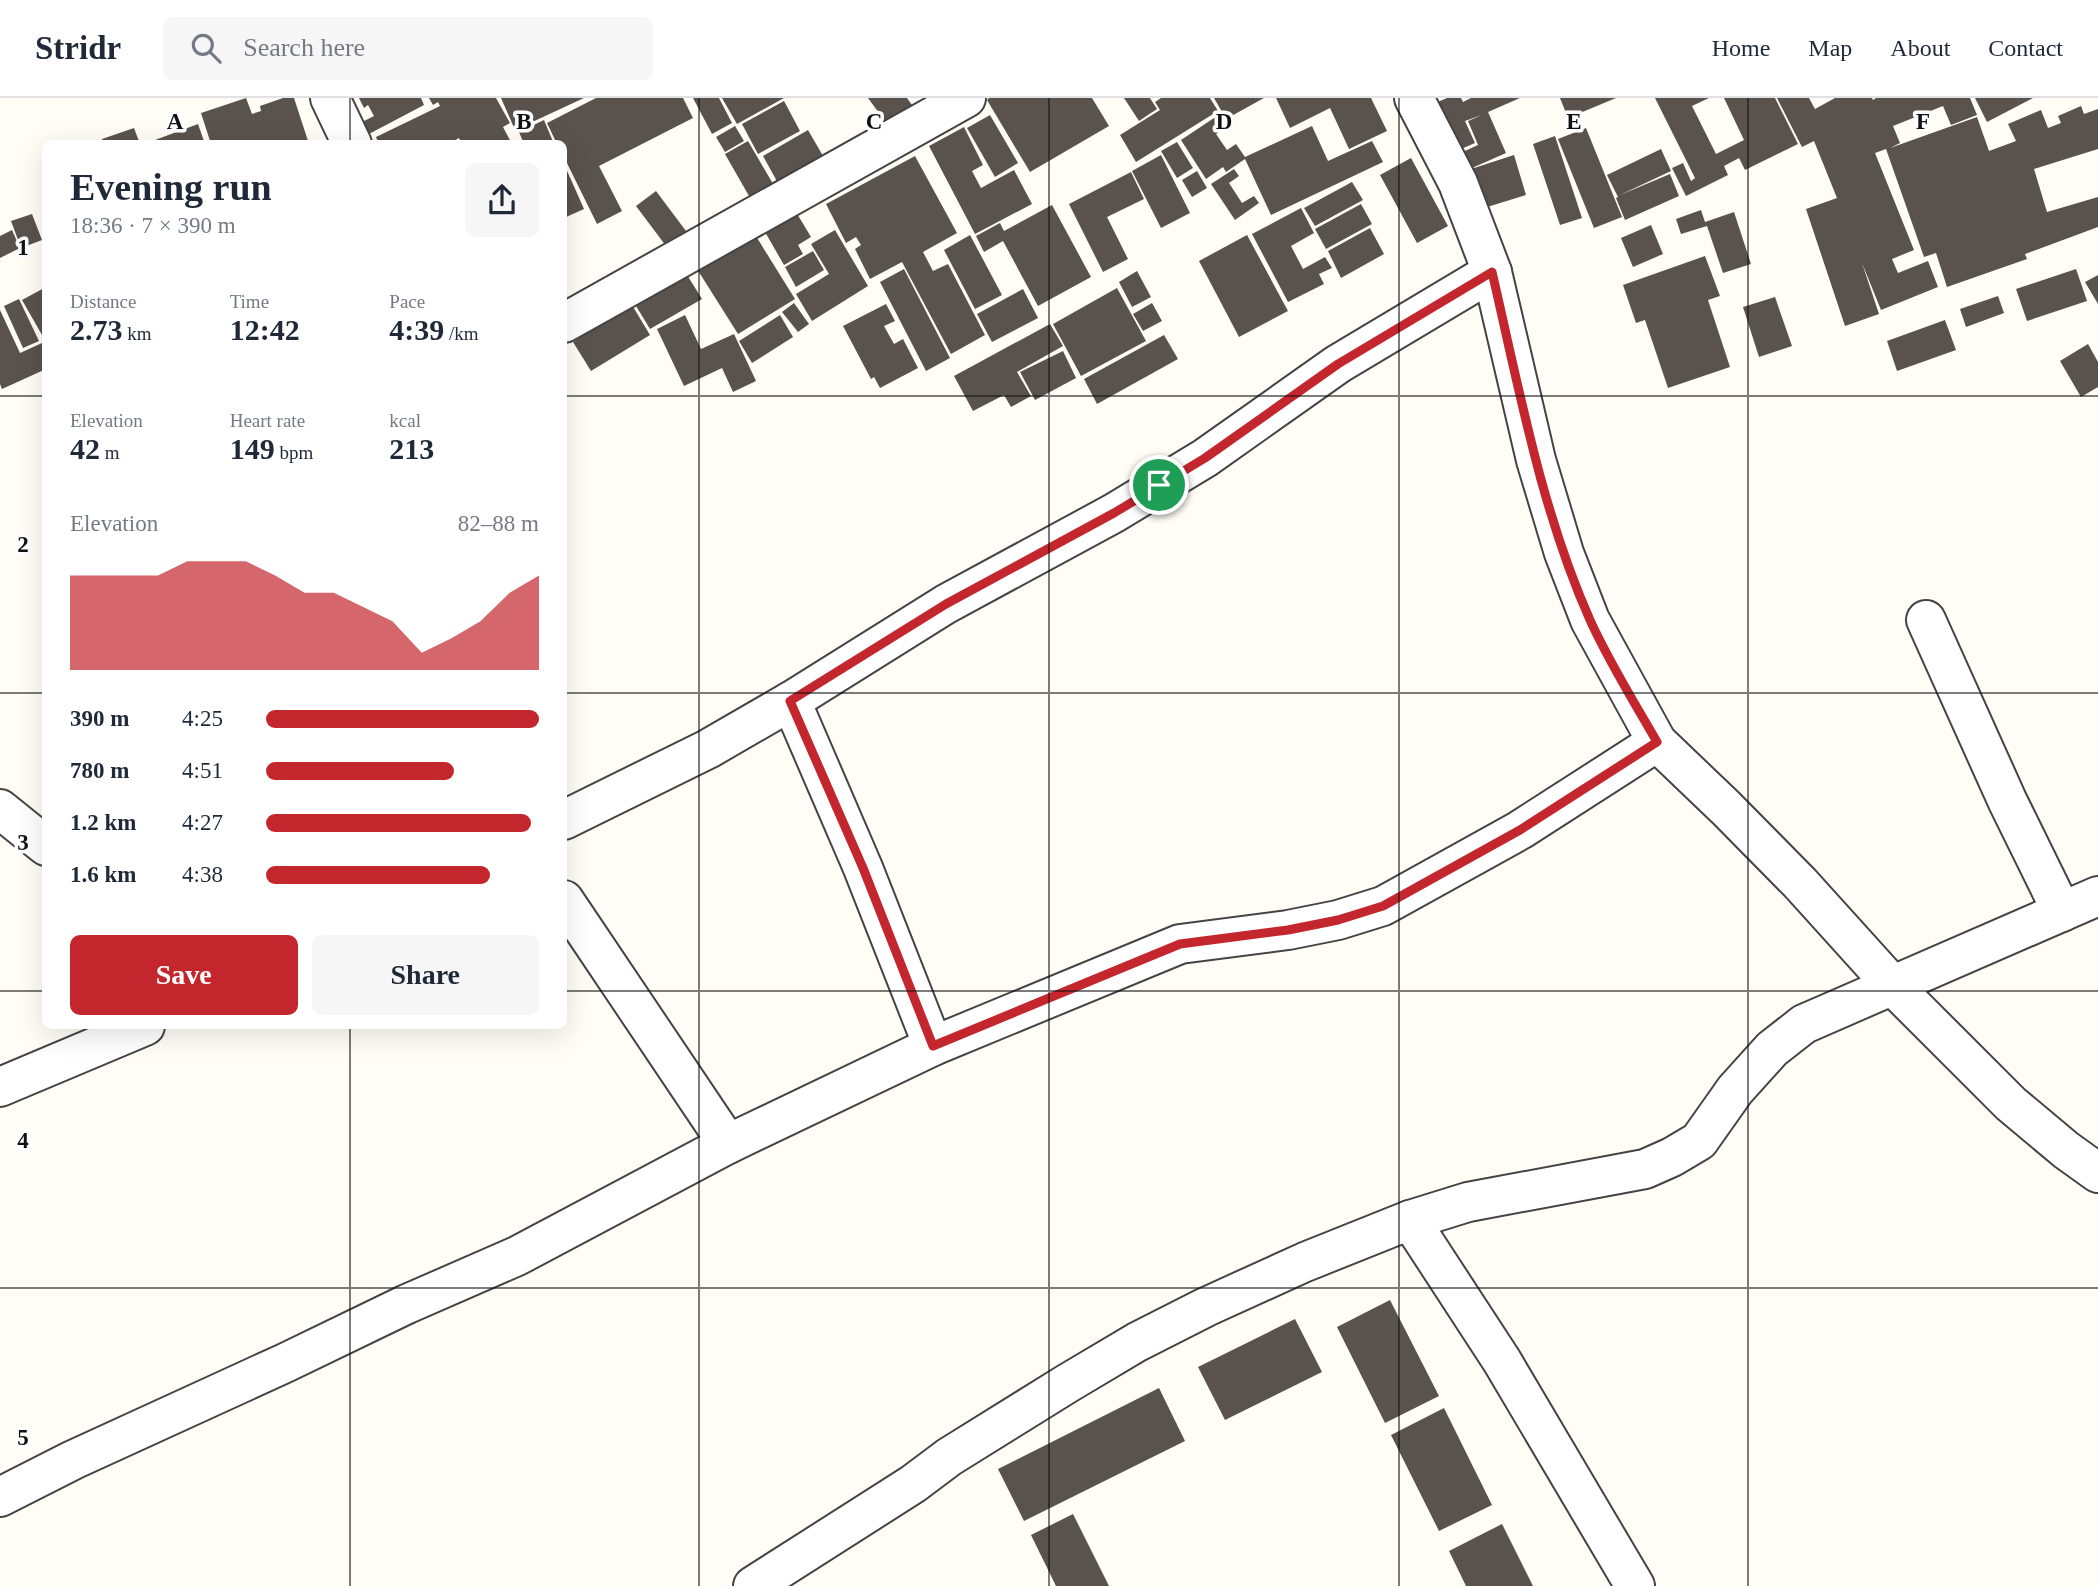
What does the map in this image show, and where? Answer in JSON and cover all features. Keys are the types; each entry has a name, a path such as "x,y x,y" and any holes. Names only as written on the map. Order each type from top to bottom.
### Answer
{"street":[{"path":"330,98 350,140"},
{"path":"567,321 966,98"},
{"path":"1414,98 1458,183 1492,272 1536,460 1564,553 1590,620 1657,742 1800,883 1846,937 2011,1104 2098,1173"},
{"path":"567,819 708,749 946,604 1114,513 1182,472 1338,364 1492,272"},
{"path":"1926,620 2007,800 2062,912"},
{"path":"790,701 863,868 933,1046"},
{"path":"0,1497 73,1460 407,1304 517,1256 728,1144 933,1046 1180,944 1288,930 1338,920 1383,906 1520,830 1657,742"},
{"path":"0,809 42,843"},
{"path":"753,1586 914,1484 949,1457 1137,1342 1219,1301 1410,1220 1468,1202 1645,1169 1672,1157 1699,1141 1735,1090 1772,1049 1804,1024 2098,896"},
{"path":"567,904 728,1144"},
{"path":"0,1087 138,1029"},
{"path":"1410,1220 1502,1361 1636,1586"}],"building":[{"path":"246,98 252,114 261,111 260,106 283,98 294,98 308,140 210,140 201,113"},
{"path":"359,98 421,98 424,105 367,135 360,123 374,116 368,105 364,108"},
{"path":"429,98 496,98 510,123 503,127 510,140 377,140 376,137 440,106 438,102 433,105"},
{"path":"501,98 584,98 515,130"},
{"path":"596,98 683,98 693,118 599,166 622,211 597,224 567,163 567,140 555,140 547,123"},
{"path":"693,98 719,98 732,123 712,134"},
{"path":"722,98 784,98 737,124"},
{"path":"868,98 907,98 920,116 895,135"},
{"path":"1092,98 1109,126 1030,172 987,100"},
{"path":"1124,98 1150,98 1157,109 1139,121"},
{"path":"1161,98 1210,98 1218,111 1136,162 1120,135 1160,110 1155,102"},
{"path":"1214,98 1264,98 1226,119"},
{"path":"1276,98 1371,98 1387,131 1349,149 1330,108 1290,128"},
{"path":"1447,98 1461,98 1463,102 1471,98 1520,98 1488,112 1506,153 1463,172 1456,155 1478,145 1468,121 1482,115 1465,121 1475,143 1454,152 1433,104"},
{"path":"1560,98 1616,98 1568,118"},
{"path":"1655,98 1709,98 1692,106 1716,154 1744,140 1724,98 1775,98 1798,144 1745,170 1739,158 1724,166 1728,175 1686,196 1672,168 1683,163 1691,181 1695,178"},
{"path":"1777,98 1809,98 1815,109 1835,98 1970,98 1977,115 1951,125 1943,106 1893,126 1900,143 1890,148 1977,117 1989,151 2016,141 2008,124 2041,110 2048,128 2061,123 2058,116 2081,106 2084,114 2098,109 2098,149 2034,169 2047,212 2098,197 2098,227 2025,254 2027,259 1947,287 1936,253 1924,257 1886,149 1875,153 1914,250 1892,259 1898,273 1928,261 1938,287 1881,310 1862,263 1879,314 1845,326 1806,209 1837,198 1814,141 1802,147"},
{"path":"1975,98 2033,98 1987,122"},
{"path":"784,101 800,131 758,154 742,124"},
{"path":"1220,114 1228,126 1216,134 1227,150 1236,144 1245,157 1312,126 1328,161 1372,141 1383,162 1271,215 1245,159 1226,172 1223,167 1206,179 1181,140"},
{"path":"990,115 1018,163 995,177 967,128"},
{"path":"544,120 552,140 522,140 519,132"},
{"path":"198,124 204,140 155,140"},
{"path":"735,126 744,141 725,152 716,137"},
{"path":"964,127 983,165 972,171 981,188 1014,170 1032,204 975,234 929,146"},
{"path":"134,128 138,140 102,140"},
{"path":"1586,128 1622,217 1594,228 1558,139"},
{"path":"808,130 830,168 784,194 763,156"},
{"path":"1555,136 1582,218 1560,225 1533,144"},
{"path":"748,141 776,189 753,203 725,154"},
{"path":"1177,142 1193,168 1177,178 1161,151"},
{"path":"1661,149 1671,171 1620,195 1670,174 1679,196 1625,220 1607,175"},
{"path":"1161,155 1190,213 1161,228 1132,171"},
{"path":"1514,155 1526,195 1484,208 1471,169"},
{"path":"915,156 957,233 923,252 933,271 948,264 985,335 951,354 902,262 870,279 855,249 861,245 856,237 846,243 826,204"},
{"path":"1411,158 1448,226 1417,243 1380,175"},
{"path":"1234,169 1239,176 1229,183 1242,203 1254,196 1259,203 1235,220 1211,184"},
{"path":"567,171 584,209 567,217"},
{"path":"1197,171 1207,188 1192,197 1182,180"},
{"path":"1131,172 1144,199 1107,217 1128,259 1103,272 1069,204"},
{"path":"1352,182 1363,200 1315,226 1304,208"},
{"path":"656,191 692,239 672,254 636,206"},
{"path":"1361,204 1372,224 1326,249 1315,229"},
{"path":"1052,205 1091,277 1038,306 1003,241 984,252 976,236 1000,223 1004,231"},
{"path":"793,207 811,237 798,245 803,254 784,265 761,225"},
{"path":"1301,208 1314,233 1291,246 1303,269 1325,257 1332,268 1319,274 1324,284 1288,302 1252,234"},
{"path":"1701,210 1705,222 1734,212 1751,264 1723,273 1707,226 1681,234 1676,219"},
{"path":"32,214 42,240 21,248 11,221"},
{"path":"1651,225 1663,254 1633,267 1621,238"},
{"path":"1370,228 1384,254 1341,278 1328,251"},
{"path":"12,230 20,248 0,258 0,236"},
{"path":"835,230 868,286 812,321 796,294 829,274 811,244"},
{"path":"754,233 795,299 738,334 697,269"},
{"path":"970,235 1002,295 975,309 944,250"},
{"path":"1247,235 1288,311 1239,337 1199,261"},
{"path":"813,251 824,270 796,287 785,267"},
{"path":"1705,256 1720,296 1708,300 1730,367 1668,388 1645,320 1636,323 1623,285"},
{"path":"904,269 950,358 926,371 880,282"},
{"path":"2076,269 2087,301 2027,321 2016,289"},
{"path":"684,270 702,299 650,329 633,301"},
{"path":"1137,271 1151,297 1132,307 1119,282"},
{"path":"2098,275 2098,304 2085,282"},
{"path":"1117,288 1146,341 1081,376 1053,324"},
{"path":"42,289 42,335 22,300"},
{"path":"1023,289 1038,318 992,342 977,314"},
{"path":"1998,296 2004,313 1966,327 1960,309"},
{"path":"1775,297 1792,346 1759,357 1743,307"},
{"path":"19,299 39,341 23,348 4,306"},
{"path":"794,303 809,324 798,332 782,312"},
{"path":"1152,303 1162,321 1143,331 1133,314"},
{"path":"886,304 895,321 884,326 894,344 903,339 918,368 880,388 874,377 871,379 843,326"},
{"path":"632,305 650,335 591,371 573,342"},
{"path":"0,310 20,353 42,343 42,371 2,389"},
{"path":"685,315 701,349 734,334 756,381 733,392 722,368 684,386 657,329"},
{"path":"780,315 793,337 752,363 739,341"},
{"path":"1945,320 1956,350 1897,371 1887,341"},
{"path":"1050,324 1063,346 1017,372 1031,396 1011,407 1004,395 973,411 954,376"},
{"path":"1164,335 1178,359 1097,404 1084,379"},
{"path":"2088,344 2098,362 2098,387 2081,397 2060,361"},
{"path":"1063,351 1076,378 1035,400 1020,372"},
{"path":"1390,1300 1439,1396 1385,1423 1337,1327"},
{"path":"1295,1319 1322,1372 1225,1420 1198,1367"},
{"path":"1159,1388 1185,1441 1024,1521 998,1469"},
{"path":"1444,1408 1492,1505 1439,1531 1391,1435"},
{"path":"1073,1514 1109,1586 1056,1586 1031,1535"},
{"path":"1502,1524 1533,1586 1466,1586 1449,1551"}],"route":[{"path":"1492,272 1536,460 1564,553 1590,620 1657,742 1520,830 1383,906 1338,920 1288,930 1180,944 933,1046 863,868 790,701 946,604 1114,513 1159,485 1205,458 1338,364 1492,272"}]}
